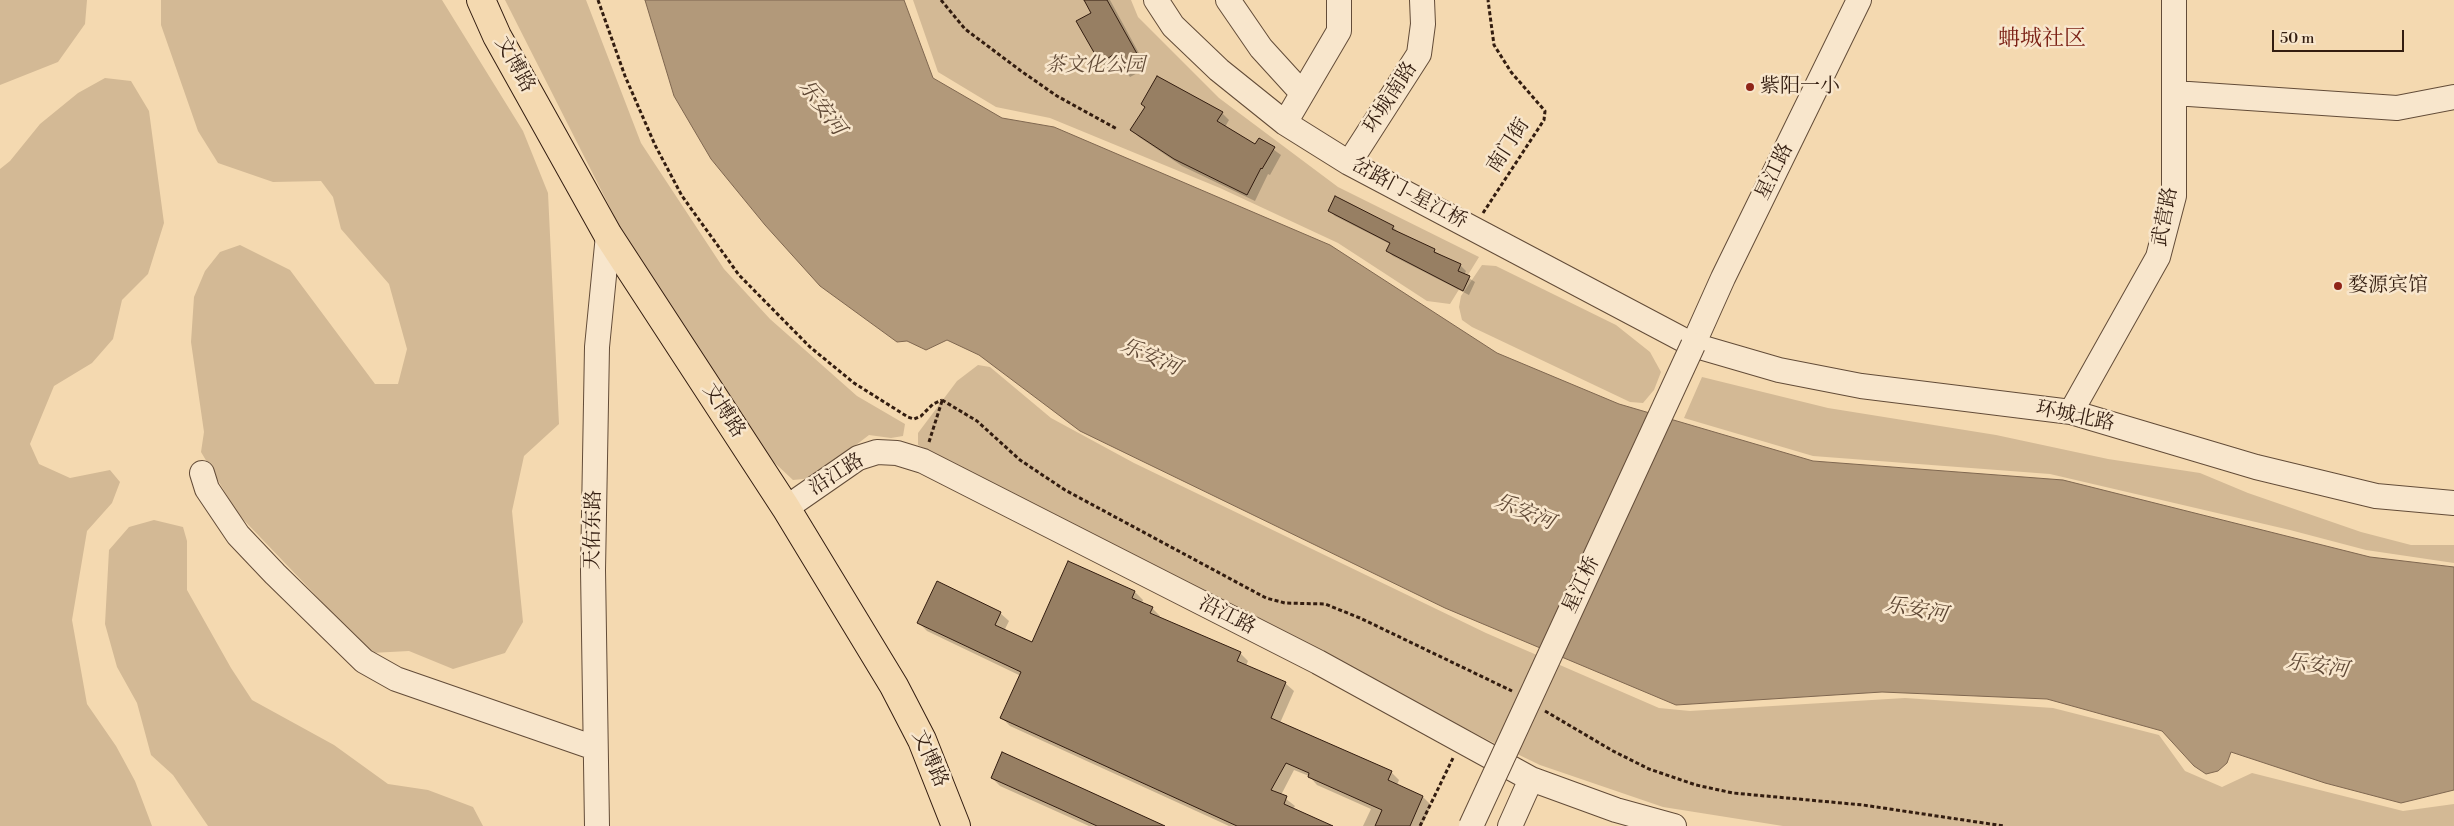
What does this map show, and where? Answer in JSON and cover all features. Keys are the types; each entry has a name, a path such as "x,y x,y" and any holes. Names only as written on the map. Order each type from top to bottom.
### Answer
{"main road":[{"name":"文博路","path":"481,0 497,36 608,235 786,508 894,686 922,740 956,826"}],"street":[{"name":"岔路门-星江桥","path":"1156,0 1173,26 1199,51 1219,70 1285,123 1349,163 1694,345"},
{"path":"1228,0 1261,48 1302,93"},
{"path":"1285,123 1339,31 1340,0"},
{"name":"环城南路","path":"1349,163 1419,54 1424,24 1422,0"},
{"name":"星江路","path":"1694,345 1723,278 1859,0"},
{"name":"武营路","path":"2071,412 2158,257 2174,196 2174,0"},
{"path":"2174,93 2397,108 2454,97"},
{"name":"天佑东路","path":"596,826 593,570 597,357 608,235"},
{"name":"环城北路","path":"1694,345 1779,370 1861,386 2071,412 2265,470 2376,496 2454,503"},
{"name":"星江桥","path":"1471,826 1694,345"},
{"name":"沿江路","path":"786,508 858,458 877,452 897,453 922,461 1318,662 1462,739 1532,779 1616,810 1674,826"},
{"path":"202,473 207,489 238,535 364,661 396,678 595,748"},
{"path":"1510,826 1532,779"}],"path":[{"path":"598,0 625,76 655,145 682,196 739,275 810,347 854,383 908,417 914,419 921,416 933,404 942,400"},
{"path":"941,0 965,29 1021,71 1089,115 1117,129"},
{"name":"南门街","path":"1473,228 1544,120 1544,110 1511,72 1494,45 1488,0"},
{"path":"922,461 942,400"},
{"path":"942,400 977,421 1020,460 1065,490 1266,598 1285,603 1325,604 1360,618 1515,692"},
{"path":"1537,706 1613,751 1649,769 1696,785 1734,793 1863,805 2004,826"},
{"path":"1420,826 1462,739"}],"green space":[{"path":"0,0 87,0 85,24 58,62 0,85"},
{"path":"161,0 442,0 523,131 548,193 559,424 524,456 512,511 523,622 505,653 453,669 409,651 371,653 238,514 201,452 204,432 191,342 194,297 205,271 220,252 240,245 290,270 375,384 398,384 407,349 389,284 341,229 333,197 321,181 273,182 218,163 198,131 161,25"},
{"path":"505,0 586,0 641,143 724,269 770,319 857,396 905,424 903,436 891,438 869,435 813,478 793,480 748,438 636,259"},
{"name":"茶文化公园","path":"913,0 1131,0 1138,17 1219,98 1338,187 1479,257 1450,304 1427,301 1338,243 1220,188 1050,118 996,107 938,72"},
{"path":"105,78 131,81 149,111 164,223 148,274 122,300 113,339 92,363 54,386 30,444 39,464 70,478 110,470 120,482 112,503 87,531 72,620 87,704 116,746 135,781 152,826 0,826 0,169 10,161 40,124 78,93"},
{"path":"1482,265 1496,266 1616,325 1650,352 1661,372 1654,390 1643,403 1630,402 1472,327 1462,320 1459,307 1461,296"},
{"path":"978,365 990,367 1051,418 1134,463 1486,633 1659,708 1690,711 1905,698 2053,708 2159,735 2185,771 2222,787 2252,773 2403,811 2454,804 2454,826 1783,826 1663,807 1540,765 1486,739 918,445 918,433 957,381"},
{"path":"1702,377 1828,408 1996,435 2108,459 2200,473 2248,493 2361,532 2411,545 2454,545 2454,563 2366,550 2290,530 2050,474 1813,456 1684,418"},
{"path":"154,520 183,527 187,541 187,590 231,668 252,700 334,745 388,784 428,790 473,807 483,826 208,826 173,775 151,755 137,703 117,667 105,624 109,550 129,527"}],"water":[{"name":"乐安河","path":"645,0 904,0 933,78 1002,118 1054,127 1330,245 1497,353 1619,404 1813,461 2063,480 2370,557 2454,567 2454,790 2401,803 2325,783 2231,752 2227,763 2218,771 2206,774 2194,766 2162,731 2047,699 1882,692 1676,705 1445,608 1080,431 979,355 947,340 926,350 907,341 897,342 820,286 765,225 711,159 674,96"}],"building":[{"path":"1084,0 1107,0 1140,59 1121,70 1113,55 1100,63 1076,21 1091,13"},
{"path":"1157,76 1223,112 1217,121 1255,144 1259,138 1275,147 1261,168 1247,195 1174,159 1130,130 1145,107 1141,104"},
{"path":"1335,196 1394,226 1392,229 1435,249 1434,252 1461,264 1458,271 1470,276 1463,291 1386,251 1390,243 1328,211"},
{"path":"1068,561 1135,591 1132,598 1153,607 1150,613 1241,652 1237,661 1286,682 1271,718 1392,771 1388,780 1423,796 1410,826 1375,826 1382,810 1308,777 1309,773 1286,763 1271,790 1287,796 1284,804 1333,826 1237,826 1000,718 1021,672 917,623 937,581 1001,612 995,625 1032,642"},
{"path":"1002,752 1165,826 1097,826 991,778"}],"place":[{"name":"紫阳一小","path":"1750,87"},
{"name":"婺源宾馆","path":"2338,286"}],"district":[{"name":"蚺城社区","path":"2042,40"}]}
